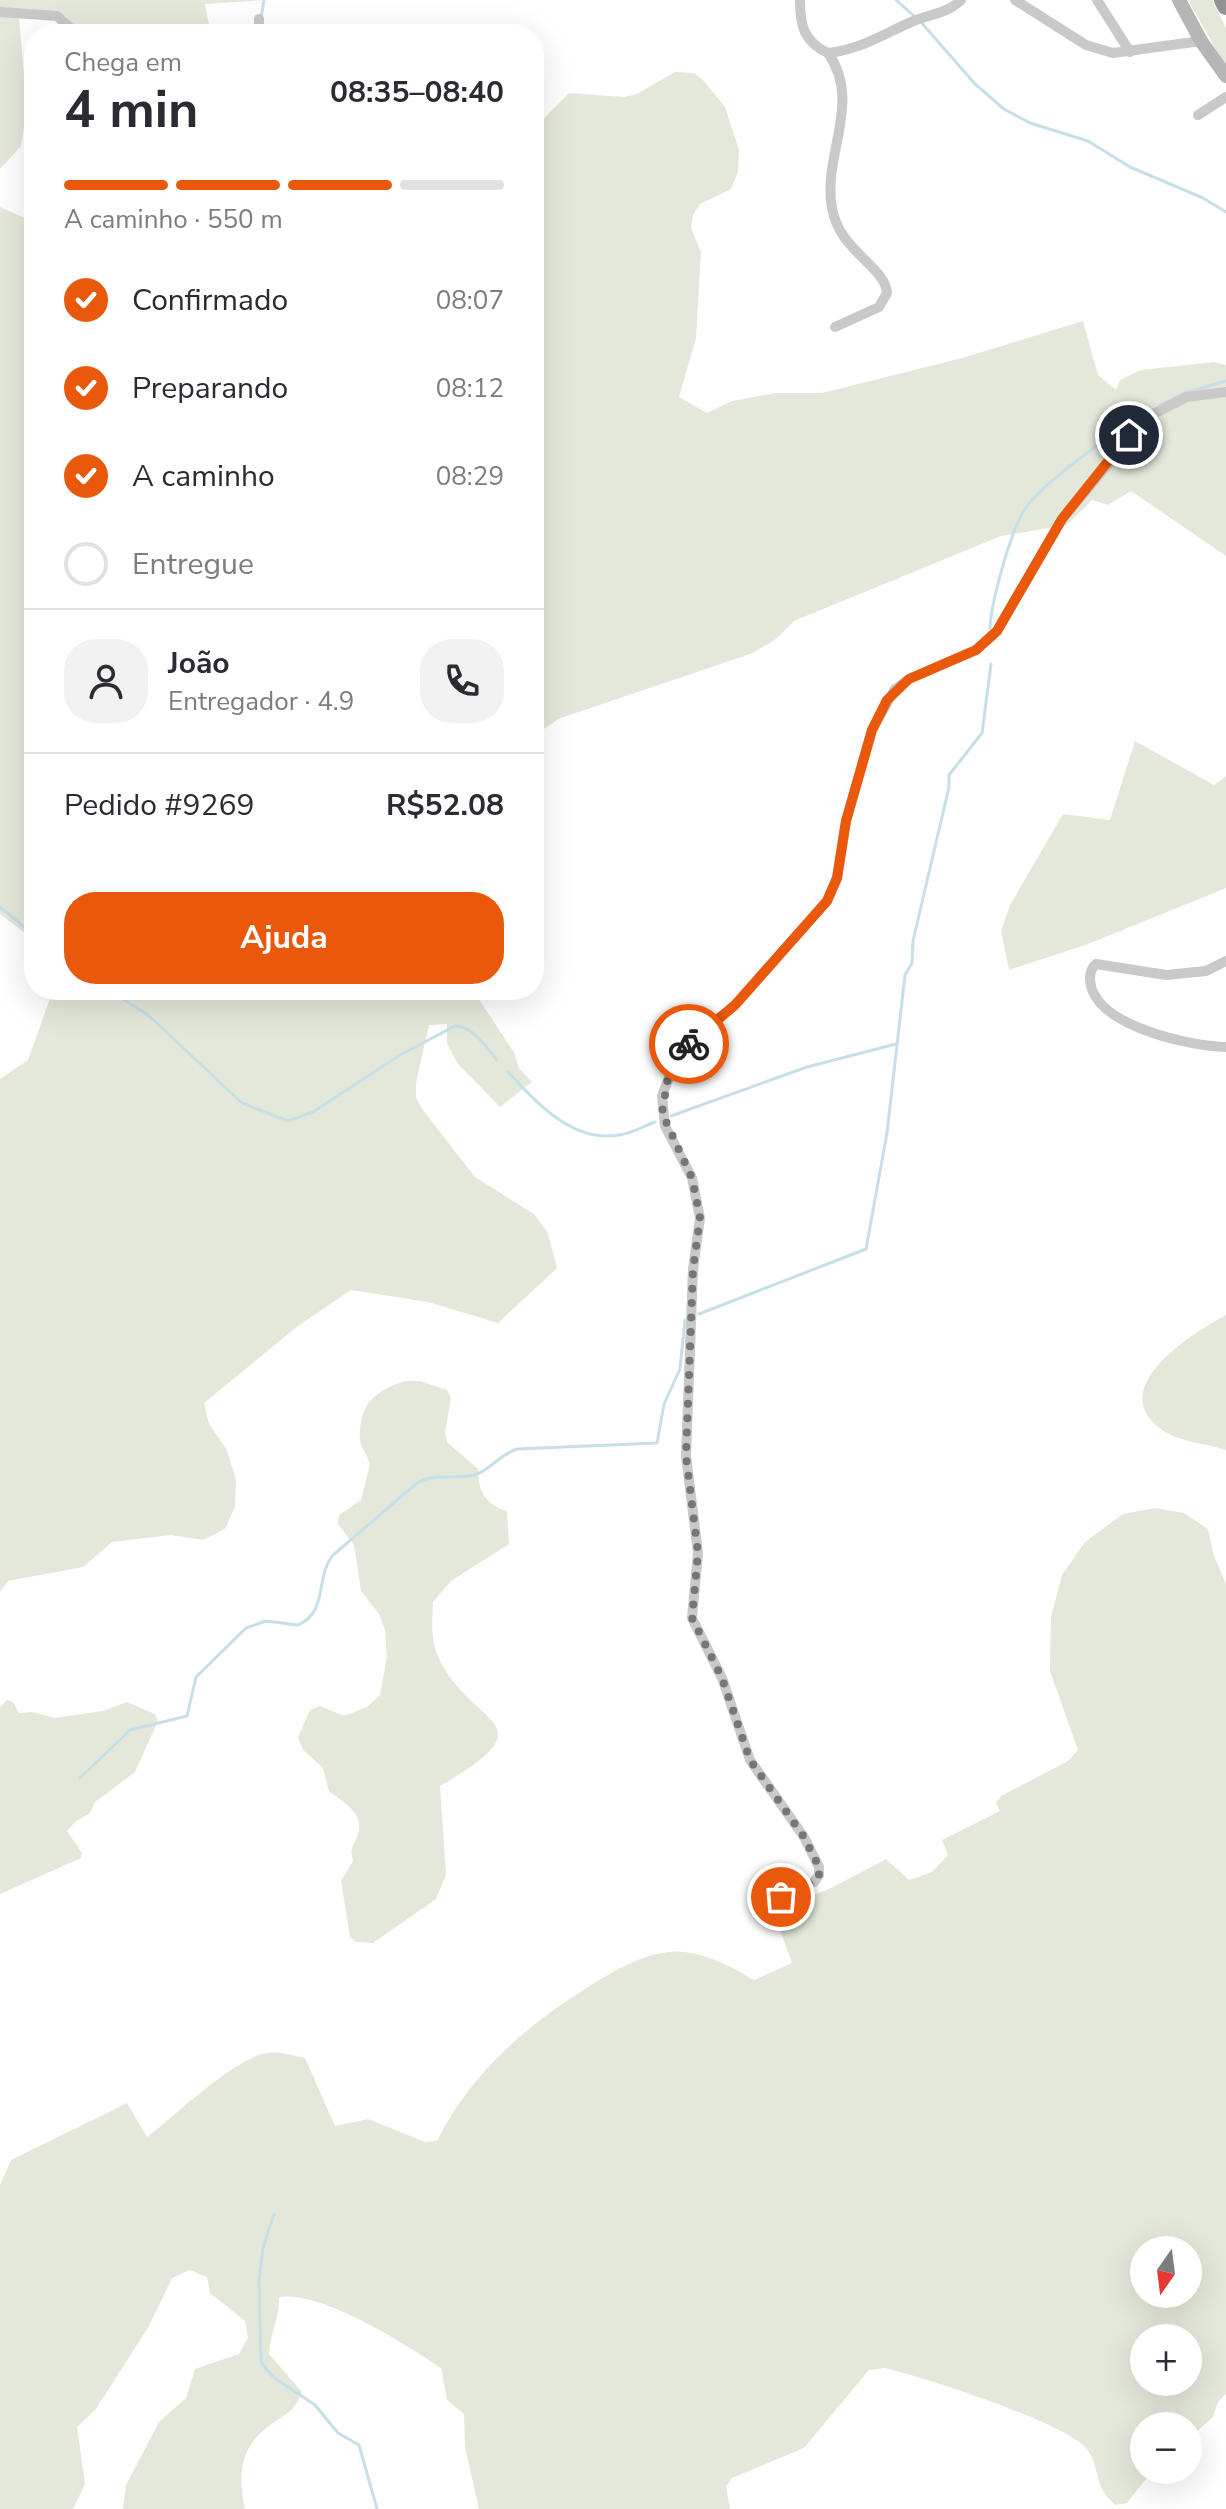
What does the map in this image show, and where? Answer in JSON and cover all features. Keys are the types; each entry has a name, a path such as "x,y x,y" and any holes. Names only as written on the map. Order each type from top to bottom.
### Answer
{"highway":[{"path":"1223,0 1226,6"}],"street":[{"path":"800,0 804,34 810,43 828,53 840,74 843,108 830,183 832,209 847,244 881,276 887,293 879,307 835,327"},
{"path":"828,53 873,43 923,17 946,11 961,0"},
{"path":"1015,0 1086,45 1113,53 1201,41"},
{"path":"1097,0 1130,52"},
{"path":"1179,0 1201,41 1226,76"},
{"path":"0,12 57,16 66,24"},
{"path":"259,19 259,24"},
{"path":"1198,115 1226,97"},
{"path":"781,1897 814,1882 819,1875 819,1867 804,1837 750,1760 722,1678 692,1618 698,1553 686,1443 693,1269 700,1218 692,1178 665,1126 662,1096 676,1059 701,1032 735,1005 827,901 837,878 846,821 872,730 895,689 909,679 976,650 997,631 1062,519 1149,416 1187,397 1226,392"},
{"path":"1226,961 1206,971 1166,975 1096,964 1090,976 1094,993 1106,1006 1146,1031 1168,1039 1226,1047"}],"shaded area":[{"path":"0,0 266,0 205,4 209,24 64,24 52,16 19,18 24,75 24,128 21,146 0,169"},
{"path":"1188,0 1212,0 1226,28 1226,67"},
{"path":"675,72 694,73 725,107 739,150 738,172 731,189 700,204 693,215 691,228 701,252 696,338 679,397 707,413 732,401 775,393 822,393 962,358 1083,321 1098,375 1116,390 1120,380 1141,370 1214,362 1226,365 1226,556 1131,491 1108,505 1092,500 1067,525 1001,536 794,621 776,639 753,653 558,719 544,729 544,119 569,93 624,97 637,94"},
{"path":"0,207 24,218 24,932 0,914"},
{"path":"1135,741 1214,785 1226,776 1226,888 1088,944 1009,970 1001,931 1010,905 1063,814 1110,820"},
{"path":"49,1000 480,1000 515,1054 519,1068 532,1082 500,1107 458,1064 447,1044 447,1024 429,1025 416,1083 416,1098 475,1177 534,1214 548,1233 557,1268 498,1323 428,1302 351,1290 298,1326 204,1403 209,1424 227,1450 236,1480 235,1507 225,1529 203,1540 171,1535 112,1542 83,1567 8,1581 0,1592 0,1079 28,1060"},
{"path":"1226,1315 1226,1450 1167,1433 1149,1417 1143,1400 1147,1382 1158,1365 1192,1336"},
{"path":"405,1381 420,1381 447,1390 451,1398 445,1432 447,1442 478,1469 479,1484 488,1501 507,1511 509,1544 451,1581 433,1602 432,1618 433,1640 441,1663 456,1684 495,1725 498,1736 491,1749 473,1765 440,1786 446,1875 436,1899 373,1943 356,1942 350,1937 341,1881 353,1861 352,1851 359,1822 347,1804 329,1791 323,1768 303,1750 298,1737 310,1710 320,1706 344,1716 367,1707 380,1695 387,1657 385,1630 379,1614 361,1591 354,1545 338,1524 339,1515 361,1500 370,1464 360,1441 365,1409 377,1395"},
{"path":"1155,1508 1184,1513 1208,1529 1214,1556 1226,1584 1226,2394 1218,2402 1213,2417 1202,2427 1202,2412 1130,2412 1130,2484 1142,2484 1127,2503 1116,2505 1108,2498 1090,2454 1071,2437 990,2401 885,2368 869,2370 804,2448 732,2478 726,2486 730,2509 479,2509 465,2447 464,2414 447,2400 441,2368 385,2333 339,2310 296,2297 279,2297 269,2354 302,2392 292,2409 259,2435 246,2453 242,2474 245,2509 123,2509 126,2485 159,2422 186,2398 195,2369 239,2354 248,2338 245,2321 210,2293 207,2277 190,2270 172,2278 149,2326 96,2409 77,2427 85,2484 73,2509 0,2509 0,2185 11,2160 127,2103 147,2137 222,2076 238,2065 267,2053 305,2058 335,2126 368,2119 425,2142 437,2141 465,2095 500,2055 562,2004 624,1966 656,1954 679,1951 713,1959 754,1980 792,1963 773,1911 831,1888 886,1859 909,1880 932,1872 948,1855 942,1840 1000,1811 996,1803 1001,1796 1068,1761 1078,1750 1050,1671 1051,1617 1062,1575 1085,1542 1123,1514"},
{"path":"7,1700 13,1702 19,1713 33,1712 55,1718 103,1711 127,1702 155,1714 158,1721 135,1772 95,1802 90,1813 67,1831 82,1853 81,1858 0,1894 0,1707"}],"waterway":[{"path":"261,18 264,0"},
{"path":"896,0 914,16"},
{"path":"920,21 975,84 1004,109 1030,123 1088,141 1130,167 1203,198 1226,212"},
{"path":"1160,405 1182,394 1226,381"},
{"path":"990,628 1003,567 1025,509 1063,472 1146,412"},
{"path":"699,1314 866,1249 887,1133 905,975 912,963 913,941 949,787 949,775 982,733 991,664"},
{"path":"0,907 24,927"},
{"path":"125,1000 148,1015 242,1103 288,1121 313,1112 400,1055 455,1026 473,1033 497,1060"},
{"path":"671,1116 807,1067 896,1044"},
{"path":"508,1072 556,1118 586,1133 602,1136 624,1134 655,1122"},
{"path":"80,1778 130,1730 187,1716 196,1677 246,1628 266,1621 298,1625 307,1619 314,1612 332,1556 417,1483 438,1477 474,1475 517,1449 657,1443 664,1404 680,1369 685,1320"},
{"path":"274,2214 263,2248 259,2281 261,2362 273,2377 315,2405 338,2433 359,2445 377,2509"}],"way so far":[{"path":"689,1044 676,1059 668,1077 662,1096 662,1113 671,1139 692,1178 700,1218 693,1269 686,1429 687,1473 698,1553 692,1618 722,1678 740,1741 804,1837 819,1867 819,1875 814,1882 781,1897"}],"route":[{"path":"689,1044 735,1005 827,901 837,878 846,821 872,730 887,700 895,689 909,679 976,650 997,631 1051,535 1129,435"}]}
